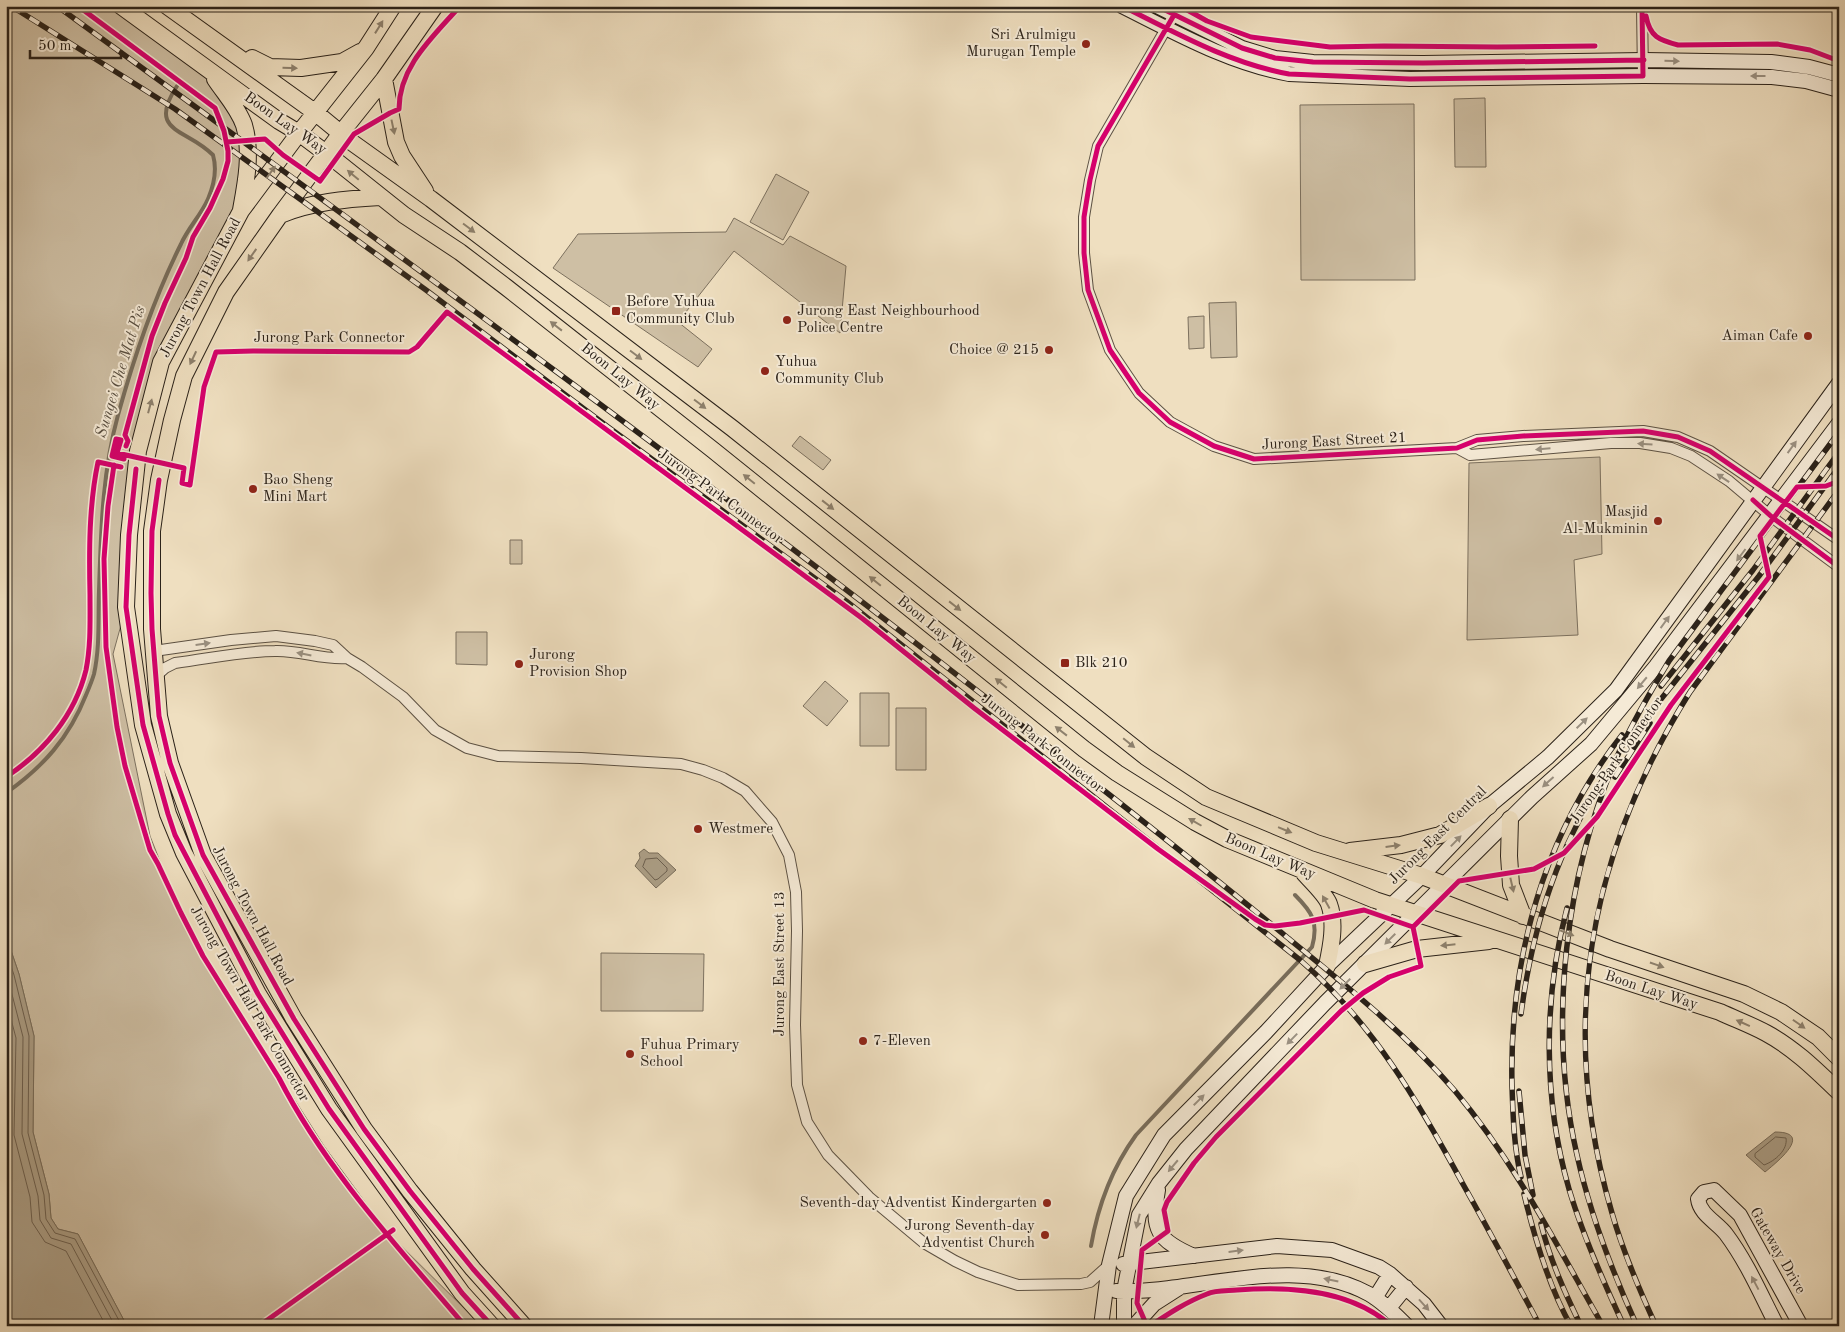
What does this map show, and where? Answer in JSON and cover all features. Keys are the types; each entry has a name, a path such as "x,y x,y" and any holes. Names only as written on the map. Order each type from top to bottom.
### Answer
{"main road":[{"name":"Boon Lay Way","path":"121,6 279,121 299,133 380,197 506,286 713,450 1039,714 1112,770 1195,822 1227,839 1303,872 1415,914 1720,1012 1766,1033 1783,1044 1804,1059 1839,1092"},
{"name":"Boon Lay Way","path":"167,6 316,113 350,141 430,199 732,428 1146,758 1206,797 1316,843 1422,876 1610,949 1744,994 1781,1012 1818,1037 1839,1058"},
{"name":"Jurong Town Hall Road","path":"393,6 366,48 241,211 161,362 138,451 129,535 126,608 143,725 168,814 178,841 278,1029 329,1109 462,1293 492,1326"},
{"name":"Jurong Town Hall Road","path":"435,6 384,79 341,132 226,292 184,376 172,420 152,531 151,593 154,651 160,716 170,763 203,855 294,1019 364,1128 410,1191 473,1269 524,1326"},
{"path":"1122,6 1211,50 1270,71 1289,74 1410,79 1772,76 1806,80 1839,90"},
{"path":"1157,6 1242,48 1275,58 1314,62 1432,63 1644,60 1771,62 1839,75"},
{"path":"213,40 270,67 301,68 342,62 366,48"},
{"path":"206,67 236,109 244,125 248,159 241,211"},
{"path":"384,79 396,142 402,156 430,199"},
{"path":"280,215 300,207 380,197"},
{"name":"Jurong East Central","path":"1101,1326 1109,1265 1126,1196 1164,1135 1328,966 1422,876 1489,806 1548,757 1616,690 1839,383"},
{"path":"1124,1326 1124,1291 1139,1215 1159,1183 1186,1149 1443,884 1532,796 1591,744 1656,666 1839,422"},
{"path":"134,673 145,655 154,651"},
{"path":"1345,852 1401,845 1440,835 1489,806"},
{"path":"1510,819 1509,856 1511,885 1523,916"},
{"path":"1303,872 1329,902 1332,943 1328,966"},
{"path":"218,919 216,898 224,892"},
{"path":"1365,964 1417,949 1496,940"},
{"path":"1159,1183 1154,1217 1161,1235 1172,1247 1194,1256"},
{"name":"Gateway Drive","path":"1777,1326 1741,1257 1726,1233 1699,1208 1698,1199 1704,1192 1714,1190 1740,1215 1801,1326"},
{"path":"398,1206 405,1202 410,1191"},
{"path":"1109,1265 1277,1246 1332,1250 1379,1267 1390,1274 1424,1304 1441,1326"},
{"path":"1375,1298 1390,1274"},
{"path":"1105,1291 1182,1287 1274,1275 1310,1275 1340,1282 1369,1294 1389,1308 1407,1326"},
{"path":"1134,1326 1154,1304 1182,1287"},
{"path":"1389,1308 1406,1287"}],"street":[{"path":"1642,6 1643,76"},
{"name":"Jurong East Street 21","path":"1174,15 1098,146 1084,217 1084,253 1088,290 1110,350 1139,393 1170,422 1214,446 1254,459 1457,448 1477,440 1523,436 1643,431 1678,437 1710,451 1839,540"},
{"name":"Jurong East Street 21","path":"1457,448 1470,456 1612,443 1656,445 1671,448 1691,456 1728,481 1770,516 1839,567"},
{"name":"Jurong East Street 13","path":"154,651 231,640 276,636 333,645 347,658 402,697 435,730 467,748 498,756 581,758 681,764 723,778 745,791 772,822 789,855 796,892 795,1025 797,1085 807,1122 828,1154 869,1197 924,1243 955,1261 978,1272 1018,1285 1090,1282"},
{"path":"156,676 164,668 176,663 260,652 276,651 331,659 347,658"},
{"path":"1105,1291 1090,1282 1109,1265"}],"shaded area":[{"path":"6,6 121,6 207,67 236,109 245,193 161,362 138,451 126,607 113,654 150,836 180,912 229,996 324,1146 387,1232 482,1326 127,1326 78,1234 58,1229 51,1218 49,1194 33,1132 34,1036 19,974 6,936"},
{"path":"1485,98 1486,167 1455,167 1454,99"},
{"path":"1414,104 1415,280 1301,280 1300,105"},
{"path":"776,174 809,192 783,240 750,222"},
{"path":"734,218 783,245 790,236 846,266 840,333 734,251 678,322 712,349 698,367 553,268 578,234 726,232"},
{"path":"1236,302 1237,357 1211,358 1209,303"},
{"path":"1204,316 1204,348 1189,349 1188,317"},
{"path":"800,436 831,460 823,470 792,446"},
{"path":"1600,457 1602,554 1574,560 1578,635 1467,640 1469,463"},
{"path":"510,540 522,540 522,564 510,564"},
{"path":"456,632 487,632 487,665 456,664"},
{"path":"825,681 848,701 827,726 803,706"},
{"path":"860,693 889,693 889,746 860,746"},
{"path":"896,708 926,708 926,770 896,770"},
{"path":"601,953 704,954 703,1011 601,1011"}],"water":[{"path":"644,849 649,853 658,853 676,870 656,888 635,866 640,858 639,853"},
{"path":"6,936 19,974 34,1036 33,1132 49,1194 51,1218 58,1229 78,1234 127,1326 6,1326"},
{"path":"1775,1132 1787,1133 1792,1137 1792,1142 1784,1155 1765,1172 1746,1155"}],"waterway":[{"name":"Sungei Che Mat Pis","path":"6,793 32,773 63,738 72,725 94,674 98,643 105,480 118,415 153,307 171,264 184,238 202,211 212,188 215,171 213,155 203,146 174,128 168,121 166,113 169,101 177,86"},
{"path":"1091,1246 1107,1188 1120,1160 1136,1135 1312,947 1315,931 1314,924 1310,912 1295,895"}],"railway":[{"path":"11,6 175,109 426,290 608,427 846,601 1300,960 1350,1010 1393,1066 1447,1155 1540,1326"},
{"path":"57,6 428,277 797,552 1039,739 1354,992 1416,1049 1455,1091 1477,1119 1534,1205 1603,1326"},
{"path":"1637,1326 1610,1263 1588,1199 1577,1155 1568,1105 1563,1053 1563,1001 1567,948 1575,895 1586,844 1602,795 1621,748 1669,661 1839,432"},
{"path":"1661,686 1753,570 1839,452"},
{"path":"1638,728 1759,576 1839,467"},
{"path":"1656,1326 1621,1242 1612,1213 1595,1144 1587,1076 1586,1009 1592,944 1606,879 1627,816 1655,754 1690,692 1839,490"},
{"path":"1615,777 1650,723"},
{"path":"1521,1177 1513,1121 1512,1086 1517,992 1525,946 1536,901 1552,857 1571,814 1594,774 1622,735"},
{"path":"1521,1014 1532,951 1549,891 1573,833 1587,805 1604,778"},
{"path":"1567,908 1559,943 1550,1013 1549,1049 1554,1120 1560,1155 1575,1207 1594,1258 1624,1326"},
{"path":"1519,1091 1525,1155 1533,1195"},
{"path":"1524,1194 1543,1262 1556,1296 1571,1326"},
{"path":"1541,1224 1558,1276 1581,1326"}],"cycle path":[{"path":"78,6 215,108 224,131 228,151 228,161 223,179 210,208 193,237 186,258 152,336 125,435 128,441 126,446"},
{"path":"227,142 265,139 283,155 320,181 354,134 399,109 401,93 411,65 429,40 460,6"},
{"path":"1122,6 1203,46 1245,63 1267,69 1289,74 1410,79 1643,76 1642,6"},
{"path":"1157,6 1242,48 1275,58 1313,62 1423,63 1644,60"},
{"path":"1180,6 1207,21 1251,37 1330,47 1595,46"},
{"path":"1174,15 1098,146 1084,217 1084,253 1088,290 1110,350 1139,393 1170,422 1214,446 1254,459 1457,448 1477,440 1523,436 1643,431 1678,437 1710,451 1839,540"},
{"path":"1646,16 1650,29 1656,36 1678,45 1777,44 1810,50 1839,61"},
{"name":"Jurong Park Connector","path":"124,459 112,456 116,439 121,440 117,453 184,468 182,483 190,485 204,387 216,352 409,352 417,347 447,312 863,619 974,708 1158,849 1255,919 1265,925 1275,926 1364,910 1413,927 1459,881 1534,869 1564,853 1597,817 1671,705 1769,577 1760,536 1797,487 1826,486 1839,481"},
{"path":"6,777 33,756 56,731 66,717 81,686 88,661 90,528 95,478 98,462 121,467"},
{"name":"Jurong Town Hall Park Connector","path":"114,465 108,506 104,559 106,647 117,727 125,766 150,850 203,956 318,1144 364,1207 465,1326"},
{"name":"Jurong Town Hall Park Connector","path":"136,469 129,535 126,607 143,725 175,835 258,994 329,1109 462,1293 492,1326"},
{"path":"159,480 152,531 151,593 159,716 170,763 203,855 294,1019 364,1129 410,1191 473,1269 524,1326"},
{"path":"1753,500 1773,518 1839,567"},
{"path":"1147,1326 1137,1303 1142,1250 1168,1231 1164,1210 1167,1202 1194,1163 1216,1137 1341,1011 1363,993 1389,977 1421,966 1413,927"},
{"path":"259,1326 393,1230"},
{"path":"1150,1326 1184,1304 1199,1297 1222,1291 1256,1289 1296,1290 1335,1296 1371,1311 1387,1322"}],"place":[{"name":"Sri Arulmigu Murugan Temple","path":"1086,44"},
{"name":"Before Yuhua Community Club","path":"616,311"},
{"name":"Jurong East Neighbourhood Police Centre","path":"787,320"},
{"name":"Aiman Cafe","path":"1808,336"},
{"name":"Choice @ 215","path":"1049,350"},
{"name":"Yuhua Community Club","path":"765,371"},
{"name":"Bao Sheng Mini Mart","path":"253,489"},
{"name":"Masjid Al-Mukminin","path":"1658,521"},
{"name":"Blk 210","path":"1065,663"},
{"name":"Jurong Provision Shop","path":"519,664"},
{"name":"Westmere","path":"698,829"},
{"name":"7-Eleven","path":"863,1041"},
{"name":"Fuhua Primary School","path":"630,1054"},
{"name":"Seventh-day Adventist Kindergarten","path":"1047,1203"},
{"name":"Jurong Seventh-day Adventist Church","path":"1045,1235"}]}
